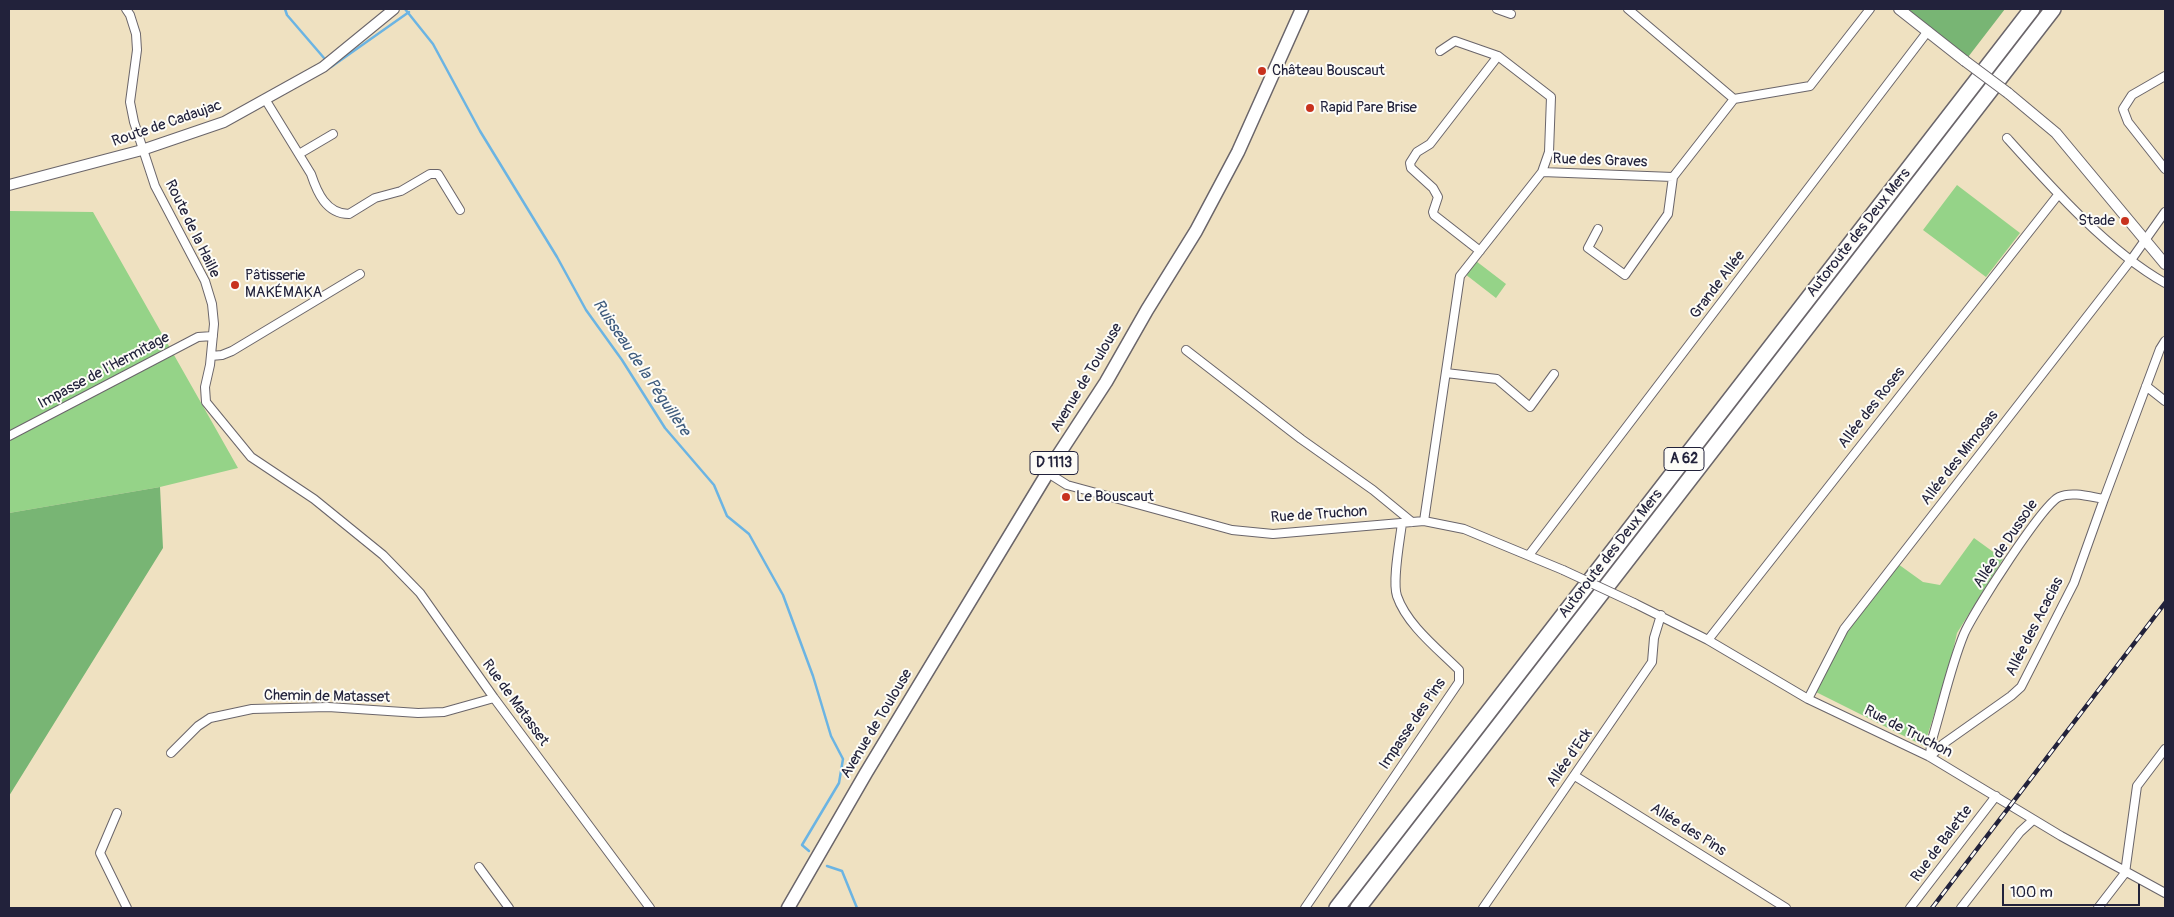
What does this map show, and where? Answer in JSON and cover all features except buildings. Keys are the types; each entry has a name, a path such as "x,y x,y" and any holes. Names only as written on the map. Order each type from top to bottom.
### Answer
{"highway":[{"name":"Autoroute des Deux Mers","path":"1336,908 2032,9"},
{"name":"Autoroute des Deux Mers","path":"1358,908 2053,9"}],"main road":[{"name":"Avenue de Toulouse","path":"788,908 866,773 1048,473 1106,382 1147,310 1196,231 1238,152 1302,9"}],"street":[{"name":"Route de la Haille","path":"126,9 136,34 137,50 130,102 142,150 155,186 205,281 212,304 213,336 211,356 204,387 206,402 251,457 314,499 345,525"},
{"name":"Route de Cadaujac","path":"9,185 142,150 224,122 323,67 394,9"},
{"path":"1497,9 1511,14"},
{"path":"1628,9 1734,99"},
{"path":"1598,229 1588,248 1625,275 1668,214 1673,177 1734,99 1810,86 1870,9"},
{"path":"1899,9 2008,93 2056,133 2165,264"},
{"name":"Grande Allée","path":"1529,555 1928,31"},
{"path":"1440,51 1455,41 1498,56 1551,97 1549,152 1542,172"},
{"path":"1480,250 1434,215 1433,212 1438,197 1436,192 1411,168 1410,163 1417,152 1430,144 1498,56"},
{"path":"2165,76 2132,95 2124,109 2128,122 2165,169"},
{"path":"265,99 299,154 327,205 340,214 349,214 375,198 402,191 430,174 438,174 460,210"},
{"path":"299,154 333,134"},
{"path":"2007,138 2058,195 2131,260 2165,283"},
{"name":"Rue des Graves","path":"1424,521 1460,276 1542,172 1673,177"},
{"name":"Allée des Roses","path":"1708,640 2058,195"},
{"name":"Allée des Mimosas","path":"1808,699 1844,629 2131,260 2165,212"},
{"path":"211,356 222,355 232,351 360,274"},
{"name":"Impasse de l'Hermitage","path":"9,436 198,337 213,336"},
{"path":"2104,499 2160,349 2165,341"},
{"path":"1186,350 1301,439 1373,490 1412,522"},
{"path":"1446,373 1497,379 1530,407 1554,374"},
{"path":"2146,386 2165,401"},
{"name":"Rue de Truchon","path":"1048,473 1068,485 1232,530 1273,534 1424,521 1464,529 1529,555 1661,615 1708,640 1808,699 1930,757 2033,820 2125,873 2165,893"},
{"name":"Allée de Dussole","path":"1930,757 1931,744 1964,633 2031,529 2050,504 2059,497 2071,494 2104,499"},
{"name":"Allée des Acacias","path":"1930,757 1943,744 2021,687 2074,584 2104,499"},
{"name":"Impasse des Pins","path":"1305,908 1459,682 1459,670 1412,622 1397,596 1398,559 1402,523"},
{"name":"Rue de Matasset","path":"345,525 383,555 420,593 494,698 650,908"},
{"name":"Allée d'Eck","path":"1483,908 1652,662 1654,638 1661,615"},
{"name":"Chemin de Matasset","path":"171,753 198,726 210,718 252,709 328,707 418,713 444,712 494,698"},
{"path":"2098,908 2125,873 2137,786 2165,749"},
{"name":"Allée des Pins","path":"1575,776 1786,908"},
{"name":"Rue de Balette","path":"1910,908 1996,796"},
{"path":"116,814 100,853 126,908"},
{"path":"1961,908 2020,832 2033,820"},
{"path":"479,867 509,908"}],"green space":[{"path":"1899,9 2005,9 1965,61"},
{"path":"1957,185 2020,233 1986,277 1923,230"},
{"path":"9,211 93,212 238,468 160,487 9,513"},
{"path":"1476,261 1506,284 1496,298 1465,274"},
{"path":"160,487 163,548 9,796 9,513"},
{"path":"1974,538 2003,559 1957,633 1949,668 1924,746 1816,692 1848,628 1898,564 1923,582 1940,585"}],"waterway":[{"path":"285,9 287,15 324,58"},
{"name":"Ruisseau de la Péguillère","path":"405,9 433,44 480,131 557,257 586,310 622,360 665,428 714,485 727,516 749,534 783,595 813,676 831,736 843,759 839,783 802,845 809,851"},
{"path":"331,67 409,12"},
{"name":"Ruisseau de la Péguillère","path":"827,866 842,871 857,908"}],"railway":[{"path":"1932,908 2165,603"}],"place":[{"name":"Château Bouscaut","path":"1262,71"},
{"name":"Rapid Pare Brise","path":"1310,108"},
{"name":"Stade","path":"2125,221"},
{"name":"Pâtisserie MAKÉMAKA","path":"235,285"},
{"name":"Le Bouscaut","path":"1066,497"}]}
